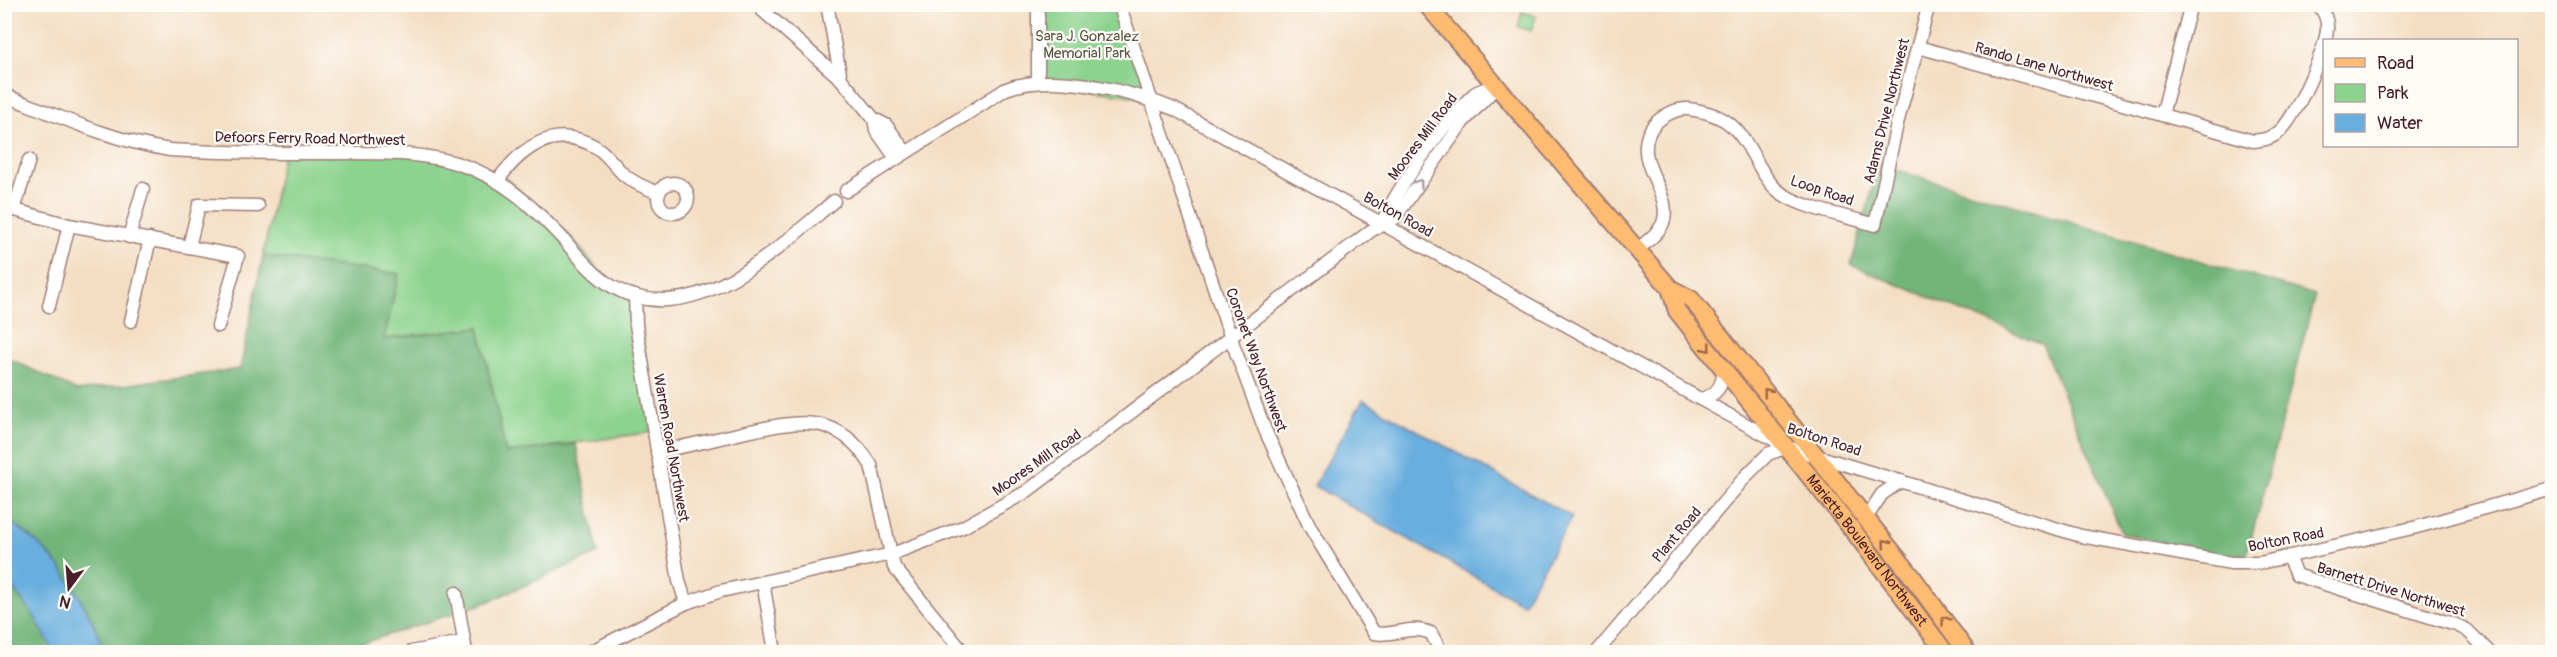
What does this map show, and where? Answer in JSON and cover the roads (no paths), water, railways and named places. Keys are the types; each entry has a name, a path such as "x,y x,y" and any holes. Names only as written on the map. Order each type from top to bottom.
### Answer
{"main road":[{"path":"1426,4 1498,85 1670,288"},
{"name":"Marietta Boulevard Northwest","path":"1670,288 1677,311 1895,583 1945,652"},
{"name":"Marietta Boulevard Northwest","path":"1670,288 1691,299 1944,617 1967,652"}],"street":[{"path":"762,4 762,10 841,79 874,119 876,129 900,154"},
{"path":"827,4 841,79"},
{"path":"1038,4 1038,82"},
{"name":"Coronet Way Northwest","path":"1119,4 1230,338 1290,487 1310,527 1374,633 1387,635 1418,628 1431,633 1441,652"},
{"name":"Adams Drive Northwest","path":"1875,224 1929,4"},
{"path":"2162,115 2191,4"},
{"name":"Rando Lane Northwest","path":"1918,47 2253,141 2274,136 2282,130 2311,79 2320,56 2326,22 2317,4"},
{"path":"846,191 900,154 1006,89 1022,83 1092,86 1151,99"},
{"name":"Moores Mill Road","path":"590,652 686,603 763,582 892,554 945,534 996,510 1078,454 1382,223 1399,194 1449,124 1476,92 1498,85"},
{"name":"Defoors Ferry Road Northwest","path":"4,95 80,124 153,147 212,152 402,154 458,163 498,180 530,205 597,276 614,288 635,296 656,299 676,298 727,283 779,247 834,201"},
{"name":"Bolton Road","path":"1151,99 1174,109 1787,447 2087,538 2231,563 2253,563 2417,527 2553,489"},
{"name":"Loop Road","path":"1638,249 1663,224 1665,212 1647,159 1646,143 1651,129 1660,119 1682,109 1708,113 1735,127 1765,176 1776,189 1790,199 1875,224"},
{"path":"498,180 513,160 529,147 548,140 569,138 597,147 630,179 659,193"},
{"path":"29,160 10,208 69,225 238,256 218,326"},
{"path":"129,237 143,189"},
{"path":"189,247 199,205 258,206"},
{"path":"49,306 69,225"},
{"path":"131,321 150,239"},
{"name":"Warren Road Northwest","path":"635,296 636,325 678,581 686,603"},
{"path":"1700,399 1715,394 1722,383 1723,368"},
{"path":"657,452 790,423 811,422 831,428 854,442 871,465 894,567 963,652"},
{"name":"Plant Road","path":"1597,652 1746,476 1768,454 1787,447"},
{"path":"1866,518 1882,494 1901,481"},
{"name":"Barnett Drive Northwest","path":"2288,557 2296,575 2456,625 2467,630 2489,652"},
{"path":"763,582 775,652"},
{"path":"411,652 465,647 456,593"}],"water":[{"path":"1363,400 1572,517 1523,604 1314,486"},
{"path":"5,519 41,546 67,576 88,612 106,652 54,652 34,616 5,578"}],"park label":[{"name":"Sara J. Gonzalez Memorial Park","path":"1087,44"}]}
